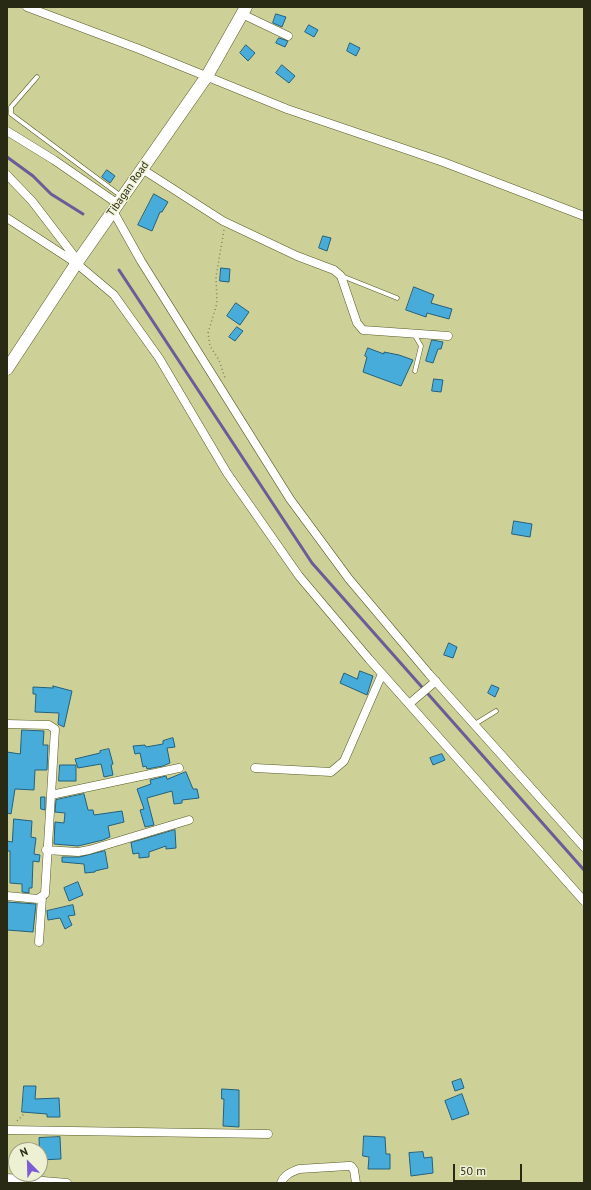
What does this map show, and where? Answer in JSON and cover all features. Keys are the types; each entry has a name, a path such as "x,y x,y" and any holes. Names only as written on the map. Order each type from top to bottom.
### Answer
{"main road":[{"name":"Tibagan Road","path":"7,369 77,262 207,76 244,10"}],"street":[{"path":"28,7 207,76 287,109 443,162 584,216"},
{"path":"244,10 288,36"},
{"path":"7,131 54,160 118,204 141,261 290,499 349,579 434,684 475,724 584,847"},
{"path":"142,169 223,221 297,256 334,270 341,276 356,323 363,330 448,336"},
{"path":"7,175 32,201 77,262"},
{"path":"7,218 77,262 114,295 159,358 227,473 299,576 382,674 412,702 584,901"},
{"path":"255,768 331,772 337,769 344,762 382,674"},
{"path":"412,702 434,684"},
{"path":"7,724 49,725 55,729 46,850 45,894 42,897 39,942"},
{"path":"51,795 145,771 179,768"},
{"path":"46,850 78,852 90,850 189,820"},
{"path":"7,896 38,899 42,897"},
{"path":"7,1130 268,1134"},
{"path":"281,1183 283,1178 299,1169 352,1166 356,1183"},
{"path":"7,1178 67,1183"}],"lane":[{"path":"37,77 11,107 11,114 118,204"},
{"path":"341,276 397,298"},
{"path":"413,334 421,346 415,371"},
{"path":"475,724 496,711"}],"path":[{"path":"223,221 224,236 216,277 217,303 208,333 210,346 224,373 226,382 224,394"}],"building":[{"path":"276,14 286,17 282,27 273,23"},
{"path":"309,25 318,30 314,37 305,32"},
{"path":"279,38 288,41 285,47 276,43"},
{"path":"350,43 360,48 356,56 347,51"},
{"path":"246,45 255,53 248,61 240,53"},
{"path":"282,65 295,76 289,83 276,73"},
{"path":"107,170 115,176 110,183 102,177"},
{"path":"154,194 168,202 162,212 160,212 152,231 138,225"},
{"path":"323,236 331,238 327,251 319,248"},
{"path":"221,268 230,269 229,282 220,281"},
{"path":"414,287 434,295 431,303 452,309 449,319 427,313 426,317 406,310"},
{"path":"236,303 249,312 240,325 227,316"},
{"path":"237,327 243,331 235,341 229,337"},
{"path":"432,340 443,342 441,349 438,349 433,363 426,361"},
{"path":"368,348 384,354 384,352 399,355 413,360 401,386 363,372 367,357 365,356"},
{"path":"434,379 443,380 441,392 432,391"},
{"path":"514,521 532,524 530,537 512,534"},
{"path":"449,643 457,647 453,658 444,655"},
{"path":"360,671 373,676 367,695 340,683 344,673 357,679"},
{"path":"492,685 499,688 495,697 488,693"},
{"path":"53,686 72,691 64,727 58,724 59,713 35,712 36,694 33,694 33,687 53,688"},
{"path":"22,730 44,731 43,745 48,745 47,770 35,770 34,790 15,789 11,814 7,813 7,752 20,754"},
{"path":"173,738 175,747 167,748 170,763 147,769 146,766 143,767 140,753 135,754 133,746 145,745 146,747 163,744 163,741"},
{"path":"109,749 113,764 111,765 113,775 104,777 101,764 78,768 75,759 100,753 100,751"},
{"path":"442,754 445,760 433,765 430,758"},
{"path":"60,765 76,765 76,781 59,781"},
{"path":"186,772 193,789 197,789 199,798 182,800 182,803 174,804 172,791 147,798 154,825 145,827 140,810 144,809 137,789 151,784 150,780 166,776 167,779"},
{"path":"84,794 88,810 93,810 94,815 122,811 124,822 108,826 110,837 103,840 78,846 54,844 55,822 64,823 65,813 55,812 56,800"},
{"path":"41,797 45,797 45,810 41,809"},
{"path":"14,819 32,821 31,837 36,838 34,854 40,855 39,862 33,861 32,888 29,888 29,893 22,892 22,884 10,883 10,851 7,851 7,841 12,842"},
{"path":"175,830 176,848 166,849 166,846 149,852 149,857 139,858 139,853 133,854 131,843"},
{"path":"105,851 108,868 95,872 85,873 84,864 62,862 62,857 79,857"},
{"path":"78,882 83,895 69,901 64,888"},
{"path":"7,902 36,904 33,932 7,930"},
{"path":"73,905 75,915 68,916 72,925 65,929 60,918 48,920 47,911"},
{"path":"461,1079 464,1088 455,1091 452,1082"},
{"path":"24,1086 36,1086 35,1099 59,1098 60,1117 47,1117 47,1114 22,1112"},
{"path":"222,1089 239,1090 239,1127 223,1126 224,1099 222,1099"},
{"path":"462,1094 469,1114 452,1120 445,1101"},
{"path":"364,1136 385,1137 386,1154 390,1154 390,1169 368,1169 369,1157 363,1156"},
{"path":"60,1137 61,1159 48,1160 48,1142 39,1142 39,1138"},
{"path":"423,1152 424,1158 432,1157 433,1173 411,1176 409,1153"}],"waterway":[{"path":"7,157 33,176 51,194 83,214"},
{"path":"119,270 312,563 584,870"}]}
